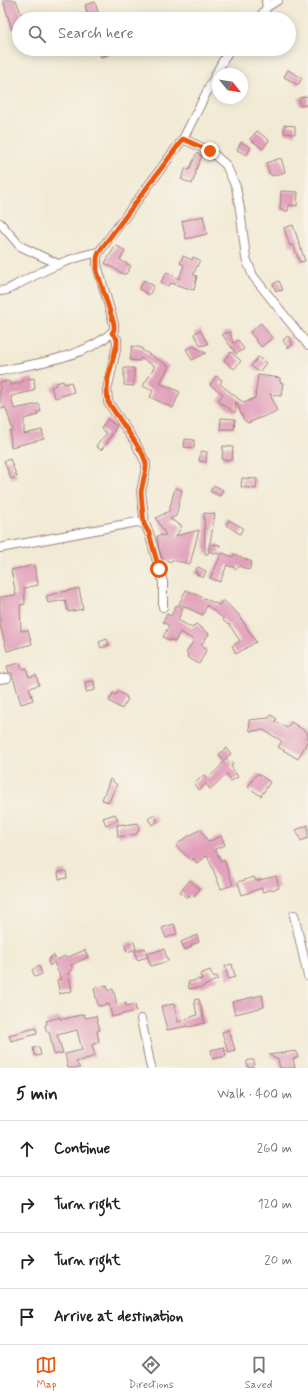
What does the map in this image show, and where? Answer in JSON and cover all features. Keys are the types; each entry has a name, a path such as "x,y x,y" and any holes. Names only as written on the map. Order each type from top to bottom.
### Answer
{"street":[{"path":"266,4 278,0"},
{"path":"0,371 59,359 91,347 112,333 114,330 114,324 96,265 99,252 183,139 226,56"},
{"path":"183,139 210,151 226,165 236,187 246,258 253,276 308,345"},
{"path":"0,223 20,246 58,264"},
{"path":"0,291 7,290 58,264 86,254 99,252"},
{"path":"112,333 117,339 117,344 108,378 108,402 135,442 146,463 141,492 144,524 149,533 163,582 163,607"},
{"path":"0,548 137,522 144,524"},
{"path":"294,915 308,976"},
{"path":"141,1019 151,1068"}],"building":[{"path":"3,0 16,0 20,12 12,12 12,30"},
{"path":"95,2 98,12 87,12 85,5"},
{"path":"288,70 302,78 298,85 284,77"},
{"path":"308,96 308,105 300,106 299,98"},
{"path":"284,125 295,126 295,134 284,133"},
{"path":"257,131 269,140 263,149 250,139"},
{"path":"241,142 251,147 247,155 237,150"},
{"path":"197,153 202,156 195,172 196,173 192,184 181,179 186,168 189,170"},
{"path":"281,158 285,172 273,176 269,173 266,163"},
{"path":"281,191 298,192 297,206 289,205 288,211 280,210"},
{"path":"203,216 207,234 186,239 182,221"},
{"path":"293,225 305,261 300,262 293,245 290,246 284,228"},
{"path":"116,245 125,251 120,260 131,266 126,274 123,274 105,263"},
{"path":"183,256 192,260 193,257 200,260 193,275 197,276 194,290 170,283 168,286 161,282 167,272 179,279 184,265 180,263"},
{"path":"144,280 154,286 149,295 139,289"},
{"path":"279,281 283,290 276,291 273,284"},
{"path":"261,323 272,338 261,347 250,332"},
{"path":"200,330 208,344 201,346 194,334"},
{"path":"230,332 233,343 238,340 244,349 236,354 222,334"},
{"path":"288,336 293,344 288,348 283,340"},
{"path":"132,346 142,348 142,350 169,366 160,383 180,392 173,408 150,397 153,391 143,386 155,366 140,358 140,361 130,360"},
{"path":"193,346 206,353 192,360 186,349"},
{"path":"231,352 241,361 234,369 224,360"},
{"path":"258,357 266,363 259,372 251,366"},
{"path":"124,368 134,368 134,386 124,385"},
{"path":"258,375 280,378 280,382 283,383 281,396 270,394 277,411 248,423 244,420 236,402 235,413 218,401 223,394 210,385 216,376 222,380 220,384 244,403 255,398"},
{"path":"34,378 35,389 33,389 33,391 11,396 14,409 39,404 41,412 37,412 38,415 24,419 24,434 42,430 44,439 11,447 10,431 13,431 6,408 0,409 0,383 9,381 10,385"},
{"path":"63,381 64,384 71,382 74,392 55,398 51,387 56,385 56,383"},
{"path":"221,418 235,419 234,429 220,429"},
{"path":"107,419 117,426 101,450 96,446 107,433 101,429"},
{"path":"185,439 194,440 194,448 184,447"},
{"path":"223,446 233,447 232,460 222,460"},
{"path":"201,451 207,452 206,462 199,461"},
{"path":"10,459 17,477 11,479 4,461"},
{"path":"242,478 257,479 256,489 241,487"},
{"path":"214,485 223,490 220,496 210,491"},
{"path":"175,488 182,490 176,516 170,519 182,526 176,536 199,530 190,564 172,560 170,562 162,558 159,549 157,536 166,535 156,518 169,511"},
{"path":"204,513 215,514 208,554 205,554"},
{"path":"229,520 243,528 240,534 226,525"},
{"path":"214,544 220,545 219,554 210,552"},
{"path":"222,553 233,557 234,554 252,562 249,570 239,566 237,569 227,565 220,582 210,578"},
{"path":"34,565 38,585 24,588 25,604 20,605 21,631 28,630 32,644 7,651 0,625 0,597 16,595 11,570"},
{"path":"198,567 206,571 203,578 195,573"},
{"path":"79,588 83,609 68,612 65,600 48,603 46,596"},
{"path":"186,590 219,605 223,600 239,615 256,642 236,654 232,646 240,641 229,624 228,625 223,620 224,619 207,605 203,615 179,604"},
{"path":"176,605 183,608 178,620 192,628 196,624 209,634 201,645 207,649 199,664 187,657 188,654 186,653 194,640 180,632 175,642 171,639 170,641 163,637 169,626 163,622 167,614 171,616"},
{"path":"107,639 109,645 101,648 99,642"},
{"path":"20,663 22,669 26,668 29,677 36,675 39,685 29,688 33,700 21,704 12,673 9,673 7,666"},
{"path":"94,681 95,690 86,692 85,682"},
{"path":"118,691 128,699 122,709 109,701 113,693 116,695"},
{"path":"271,715 277,719 275,721 287,728 291,722 308,733 308,740 298,759 278,747 282,741 263,730 250,731 249,720 269,718"},
{"path":"227,748 231,754 223,760 219,754"},
{"path":"226,758 233,763 231,766 238,777 231,781 227,774 210,789 206,784 199,790 194,784 204,775 207,779 219,768"},
{"path":"257,773 270,782 261,796 248,787"},
{"path":"110,779 117,785 109,802 102,800"},
{"path":"115,814 118,820 106,825 103,818"},
{"path":"154,815 158,821 152,825 148,819"},
{"path":"138,823 139,831 137,834 118,837 117,825"},
{"path":"308,825 308,838 301,841 296,830"},
{"path":"201,829 208,842 221,836 225,845 215,849 221,861 224,860 233,885 221,889 208,857 206,856 197,863 193,858 192,861 176,846 182,840"},
{"path":"66,871 67,878 59,879 58,872"},
{"path":"276,876 279,888 262,892 262,888 242,895 238,882 254,877 256,881"},
{"path":"190,880 200,889 192,898 189,895 187,898 180,892"},
{"path":"174,924 177,934 166,938 162,928"},
{"path":"197,935 199,942 191,945 192,946 185,950 181,942"},
{"path":"134,942 136,949 127,952 125,945"},
{"path":"145,948 148,957 137,960 135,951"},
{"path":"164,949 168,961 151,966 147,954"},
{"path":"85,950 88,957 71,965 73,969 68,973 72,991 60,994 57,980 61,979 54,962 50,966 48,960 53,955 57,960"},
{"path":"232,964 235,977 228,979 225,966"},
{"path":"39,966 42,974 35,977 32,970"},
{"path":"210,970 213,977 217,976 218,979 202,987 189,989 188,982 202,979 200,974"},
{"path":"107,985 108,991 113,989 117,1005 126,1003 126,1006 135,1004 136,1011 112,1017 109,1004 98,1006 94,988"},
{"path":"262,995 264,1007 235,1014 232,1002"},
{"path":"199,999 205,1023 167,1030 161,1006 174,1004 178,1022 197,1015 194,1000"},
{"path":"84,1014 85,1018 96,1016 100,1030 97,1031 99,1042 92,1045 95,1056 76,1062 80,1068 68,1068 65,1054 82,1050 77,1030 57,1035 63,1053 54,1055 49,1031 47,1032 45,1025 47,1024 46,1021 60,1017 60,1019 64,1019"},
{"path":"36,1028 37,1034 11,1041 9,1035"},
{"path":"229,1030 235,1050 228,1052 222,1032"},
{"path":"39,1047 41,1055 35,1056 33,1048"},
{"path":"224,1047 226,1056 213,1059 211,1050"},
{"path":"296,1051 298,1057 293,1059 295,1068 280,1068 278,1060 269,1055"},
{"path":"254,1060 254,1065 252,1068 249,1068 247,1065 247,1061"}],"route":[{"path":"159,569 149,533 144,524 141,492 146,463 135,442 108,402 108,378 117,339 112,333 114,330 114,324 96,265 99,252 183,139 210,151"}]}
